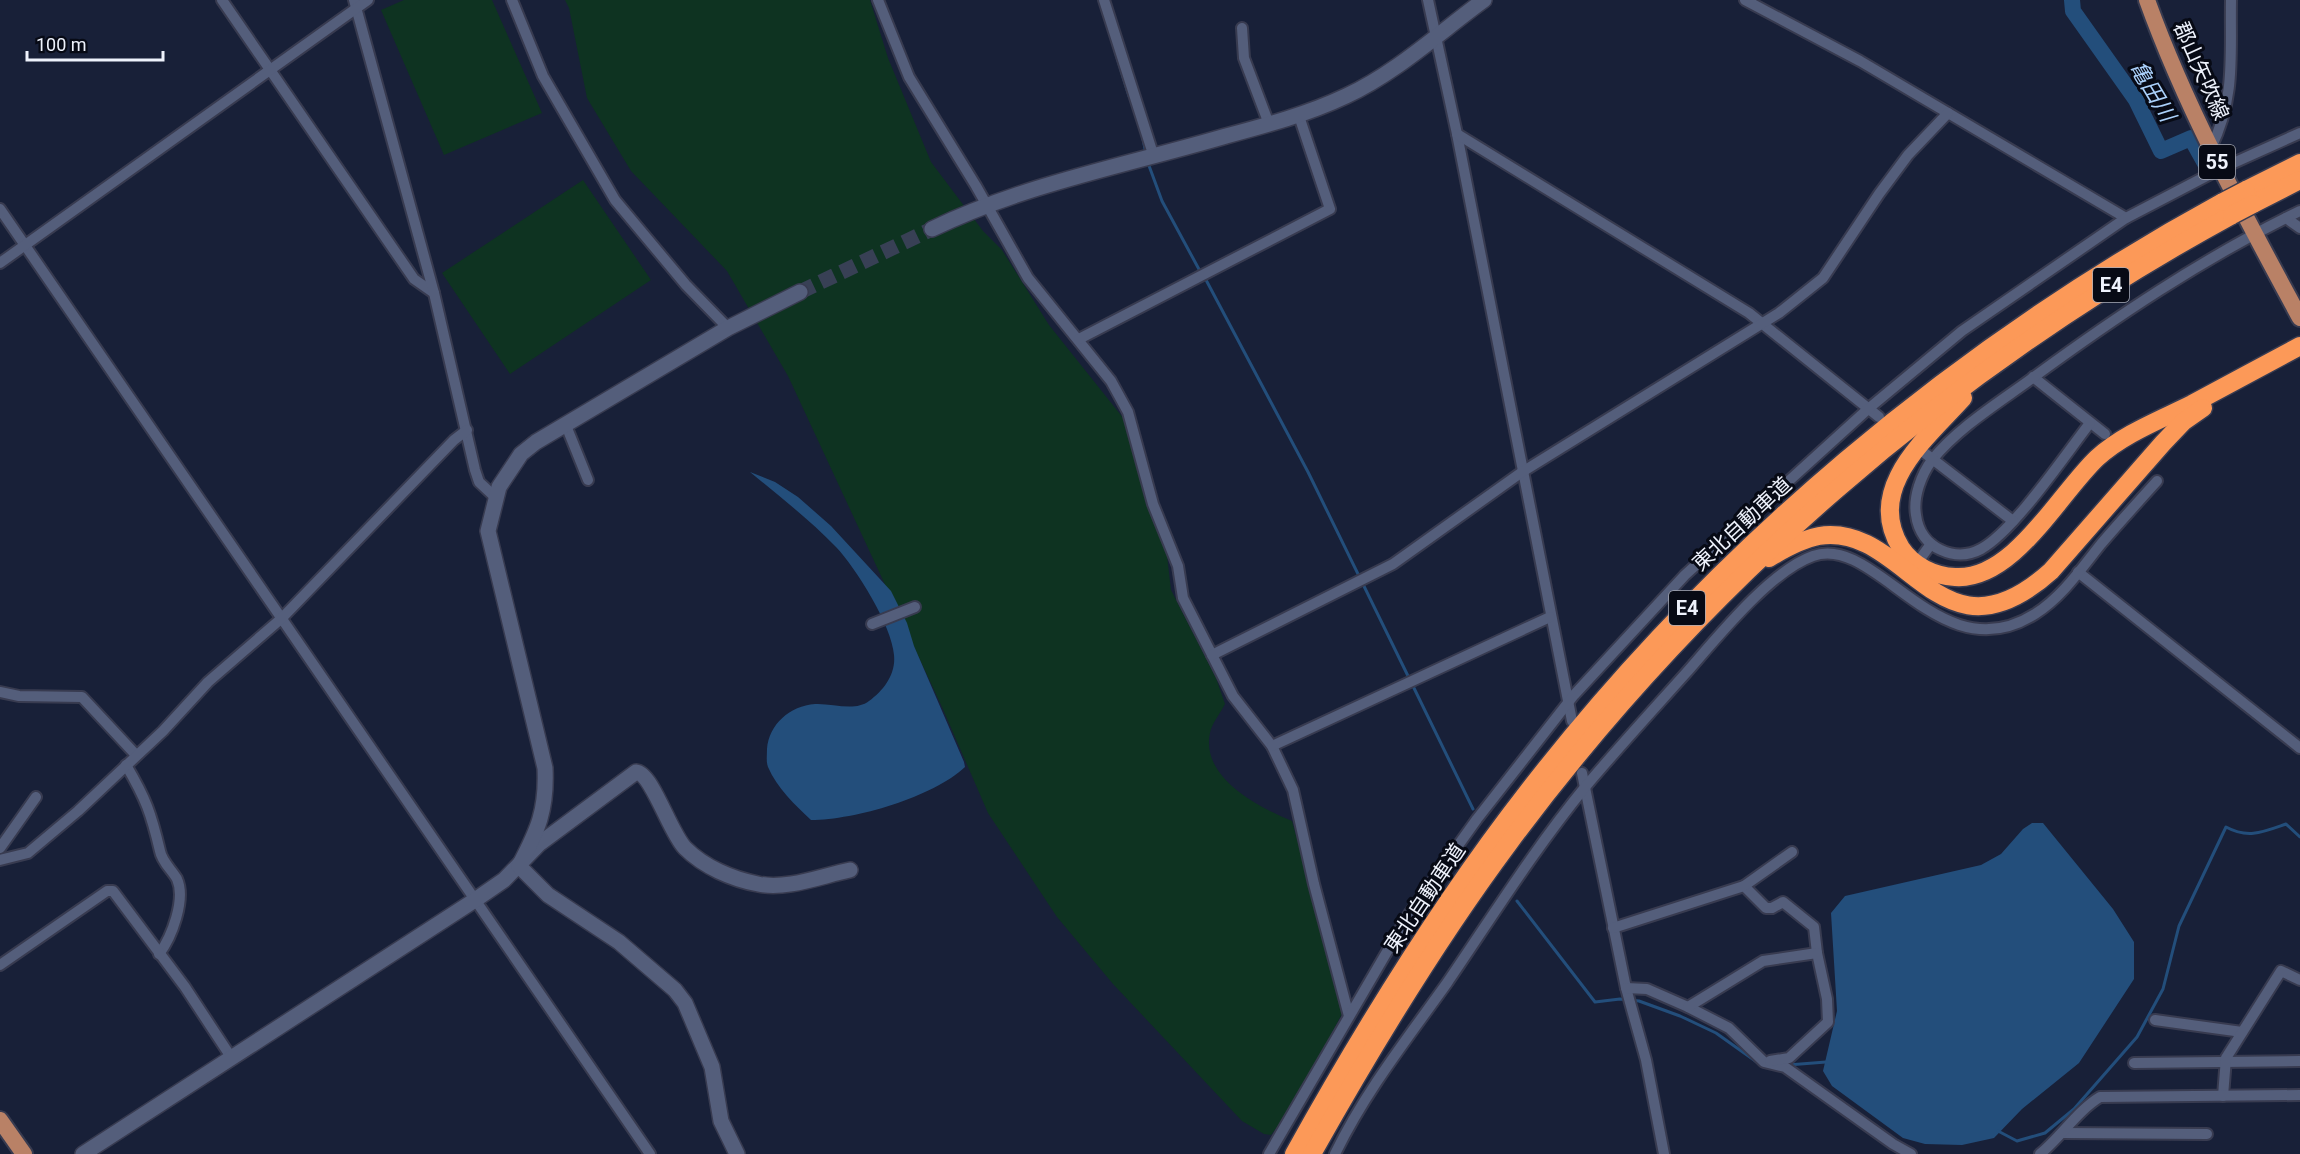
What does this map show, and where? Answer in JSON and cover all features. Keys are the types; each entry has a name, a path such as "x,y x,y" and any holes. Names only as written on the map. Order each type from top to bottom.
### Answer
{"highway":[{"name":"東北自動車道","path":"1294,1154 1403,970 1495,835 1582,724 1684,611 1787,511 1942,383 2083,285 2250,197 2300,163"},
{"name":"東北自動車道","path":"2250,197 2300,180"},
{"name":"東北自動車道","path":"1312,1154 1404,998 1508,844 1629,694 1740,577 1875,456 1994,363 2228,208"},
{"path":"1994,363 1911,455 1896,478 1891,494 1892,524 1903,550 1919,565 1942,576 1972,576 1998,566 2010,556 2099,456 2135,432 2300,346"},
{"path":"1740,577 1791,546 1819,536 1837,536 1868,545 1954,602 1973,605 1997,604 2010,600 2038,583 2051,571 2183,422 2300,356"}],"main road":[{"name":"郡山矢吹線","path":"2147,0 2179,83 2220,169 2300,318"},
{"path":"0,1120 24,1154"}],"street":[{"path":"222,0 414,279 434,293"},
{"path":"0,263 23,244 270,70 355,4 368,0"},
{"path":"513,0 543,76 615,200 680,279 728,328"},
{"path":"878,0 909,77 1028,278 1111,381 1128,412 1153,504 1178,566 1183,598 1233,696 1272,746 1293,790 1314,884 1349,1016"},
{"path":"1104,0 1154,157"},
{"path":"1428,0 1457,134 1572,721"},
{"path":"932,229 985,204 1042,185 1154,157 1299,116 1348,96 1383,75 1484,0"},
{"path":"1745,0 1860,61 2126,218"},
{"path":"2211,147 2222,126 2229,102 2232,73 2231,0"},
{"path":"355,4 434,293 477,479 495,497"},
{"path":"1242,28 1244,58 1269,124"},
{"path":"1212,655 1376,574 1522,472 1761,323 1823,278 1908,155 1948,113"},
{"path":"1079,339 1330,209 1299,116"},
{"path":"1269,1154 1409,914 1477,819 1569,702 1626,636 1685,575 1868,409 1962,331 2126,218 2220,169 2300,133"},
{"path":"1457,134 1761,323 1879,417"},
{"path":"0,209 650,1154"},
{"path":"2090,423 2013,521 1989,544 1969,554 1944,552 1931,544 1919,527 1915,507 1923,475 1932,460 1974,422 2033,377 2147,297 2254,233 2300,211"},
{"path":"2286,218 2300,228"},
{"path":"519,866 540,826 546,797 545,768 488,531 495,497 507,472 521,454 564,423 728,328 800,292"},
{"path":"2033,377 2105,434"},
{"path":"564,423 588,480"},
{"path":"0,860 28,853 43,842 126,765 208,682 282,618 446,448 467,430"},
{"path":"1922,451 2013,521"},
{"path":"1335,1154 1377,1080 1585,788 1725,630 1765,589 1803,559 1825,552 1837,552 1901,585 1942,618 1965,626 1992,628 2023,621 2048,606 2157,481"},
{"path":"1920,559 1931,544"},
{"path":"2078,572 2300,748"},
{"path":"872,624 915,607"},
{"path":"1272,746 1550,617"},
{"path":"0,692 19,696 82,697 136,755"},
{"path":"126,765 150,807 160,854 179,886 181,898 165,944 159,954"},
{"path":"83,1154 476,900 519,866 539,844 636,772 648,778 674,835 685,848 726,875 759,885 781,885 850,870"},
{"path":"1582,773 1613,928 1626,988 1646,1060 1664,1154"},
{"path":"0,848 36,797"},
{"path":"1613,928 1744,886 1792,852"},
{"path":"519,866 548,895 619,942 675,990 685,1002 712,1067 721,1121 737,1154"},
{"path":"1744,886 1766,908 1772,908 1783,902 1814,927 1827,999 1828,1022 1789,1058 1764,1062"},
{"path":"0,965 110,890 117,894 231,1057"},
{"path":"1688,1007 1763,961 1817,953"},
{"path":"2223,1096 2223,1063 2281,971 2300,980"},
{"path":"1626,988 1647,989 1729,1028 1764,1062 1785,1067 1893,1144 1911,1154"},
{"path":"2155,1020 2242,1032"},
{"path":"2134,1063 2300,1061"},
{"path":"2040,1154 2090,1103 2100,1097 2300,1095"},
{"path":"2063,1133 2207,1134"}],"green space":[{"path":"404,0 492,0 542,113 444,155 381,10"},
{"path":"565,0 870,0 888,58 931,162 983,231 1002,250 1049,325 1124,419 1166,547 1171,590 1216,678 1225,704 1211,729 1209,746 1213,761 1222,775 1248,798 1292,821 1344,1010 1293,1106 1271,1135 1264,1134 1242,1121 1113,984 1057,917 988,813 942,707 788,376 727,271 631,171 587,98 569,8"},
{"path":"583,180 651,280 510,374 442,273"}],"water":[{"path":"750,472 775,482 798,497 831,526 891,591 907,623 914,646 964,762 965,767 951,778 934,788 893,805 849,816 811,820 776,782 767,765 767,749 776,724 789,713 806,705 850,707 869,701 888,681 893,669 894,655 887,629 872,598 844,556 816,527"},
{"path":"2032,823 2043,823 2113,909 2134,942 2134,979 2079,1063 2022,1109 1994,1138 1962,1145 1925,1144 1903,1138 1832,1086 1823,1071 1837,1011 1831,913 1845,896 1981,865 2001,854 2023,829"}],"waterway":[{"name":"亀田川","path":"2072,0 2073,11 2136,100 2161,151 2191,138 2206,165"},
{"path":"1115,51 1129,96"},
{"path":"1143,139 1146,154"},
{"path":"1148,163 1162,201 1201,273"},
{"path":"1205,278 1308,472 1409,678"},
{"path":"1412,684 1473,809"},
{"path":"1998,1131 2017,1141 2045,1133 2074,1109 2137,1037 2163,989 2179,926 2226,827 2241,833 2256,833 2286,824 2300,837"},
{"path":"1517,901 1595,1002 1620,999 1639,1001 1680,1016 1716,1033 1761,1065"},
{"path":"1788,1065 1826,1062"}],"tunnel":[{"path":"800,292 932,229"}]}
